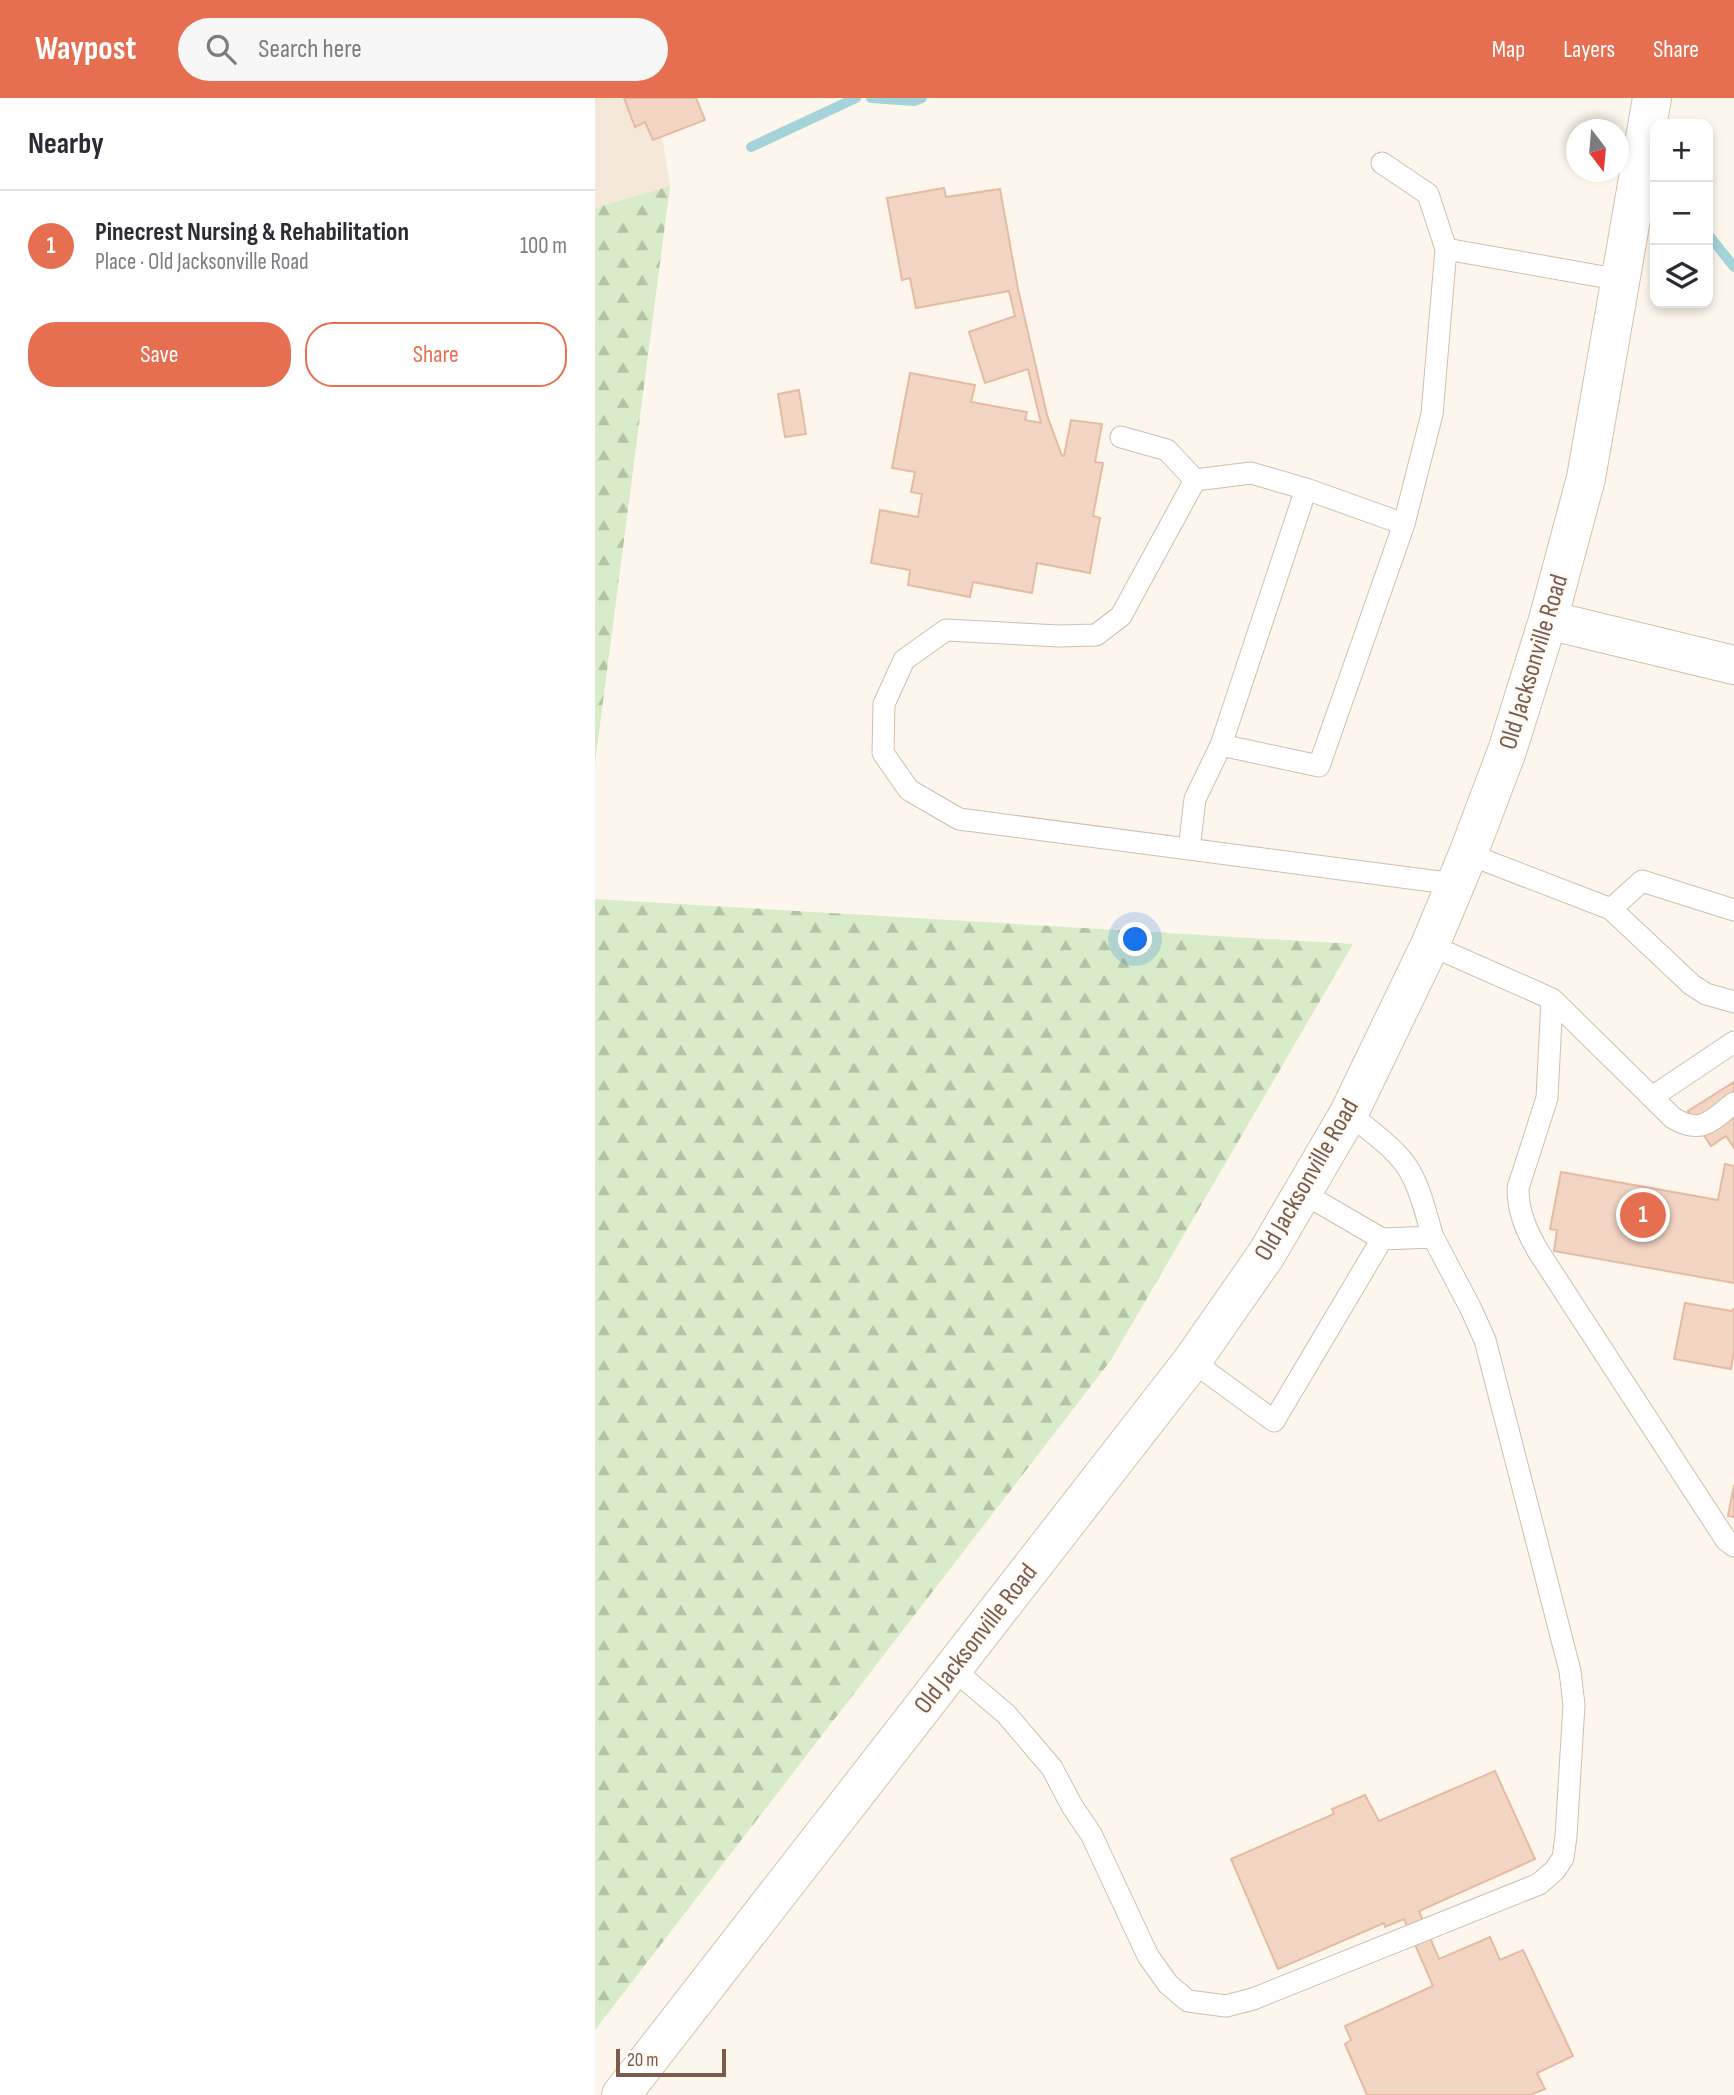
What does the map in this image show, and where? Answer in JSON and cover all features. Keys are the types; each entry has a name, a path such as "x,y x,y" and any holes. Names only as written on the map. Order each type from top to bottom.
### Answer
{"main road":[{"name":"Old Jacksonville Road","path":"621,2095 1192,1361 1266,1255 1349,1113 1430,945 1462,869 1507,751 1548,620 1586,478 1652,98"},
{"path":"1548,620 1734,665"}],"lane":[{"path":"1221,744 1319,766 1404,524 1431,414 1446,249 1428,194 1382,163"},
{"path":"1446,249 1621,281"},
{"path":"1121,437 1167,450 1195,480"},
{"path":"1195,480 1251,472 1306,488 1404,524"},
{"path":"1195,480 1121,616 1096,635 946,630 904,660 884,704 883,753 909,790 958,819 1189,849 1462,869 1611,909 1692,985 1706,994 1734,1002"},
{"path":"1189,849 1195,799 1221,744 1306,488"},
{"path":"1611,909 1641,881 1734,910"},
{"path":"1430,945 1552,999 1673,1118 1692,1127 1705,1125 1734,1103"},
{"path":"1552,999 1547,1098 1518,1188 1522,1218 1527,1232 1553,1274 1726,1540 1734,1546"},
{"path":"1652,1097 1734,1042"},
{"path":"953,1669 1006,1714 1052,1768 1091,1834 1148,1956 1168,1984 1188,2001 1226,2006 1253,1999 1538,1884 1555,1870 1563,1858 1566,1836 1574,1705 1570,1671 1485,1340 1433,1237 1419,1191 1409,1170 1401,1159 1349,1113"},
{"path":"1303,1193 1382,1239 1433,1237"},
{"path":"1192,1361 1274,1421 1382,1239"}],"shaded area":[{"path":"595,98 656,98 670,186 595,208"}],"green space":[{"path":"670,186 595,763 595,208"},
{"path":"595,899 1353,944 1111,1360 595,2030"}],"building":[{"path":"624,98 696,98 705,120 653,140 645,122 635,127"},
{"path":"944,188 946,197 1000,189 1018,289 1047,415 1062,456 1071,420 1102,424 1095,462 1103,463 1093,516 1100,518 1090,573 1037,563 1032,593 973,582 970,597 908,585 910,570 871,563 880,510 918,517 922,494 911,492 915,472 892,468 910,373 975,385 971,402 1027,412 1025,420 1041,423 1028,369 985,383 969,332 1015,316 1009,291 916,308 910,278 902,280 887,198"},
{"path":"799,390 806,434 785,437 778,394"},
{"path":"1734,1082 1734,1148 1726,1136 1711,1146 1688,1111"},
{"path":"1725,1164 1734,1166 1734,1283 1554,1251 1557,1230 1550,1229 1561,1172 1718,1200"},
{"path":"1685,1303 1731,1311 1734,1309 1731,1369 1674,1359"},
{"path":"1734,1485 1734,1517 1728,1516"},
{"path":"1495,1771 1535,1859 1419,1911 1439,1959 1490,1937 1500,1960 1523,1950 1573,2056 1537,2073 1545,2089 1530,2095 1367,2095 1345,2044 1351,2040 1345,2026 1433,1986 1404,1919 1385,1927 1384,1923 1278,1969 1231,1859 1334,1814 1332,1809 1365,1795 1379,1821"}],"waterway":[{"path":"751,147 856,98"},
{"path":"871,98 914,101 922,98"},
{"path":"1713,241 1734,267"}],"place":[{"name":"Pinecrest Nursing & Rehabilitation","path":"1643,1215"}]}
